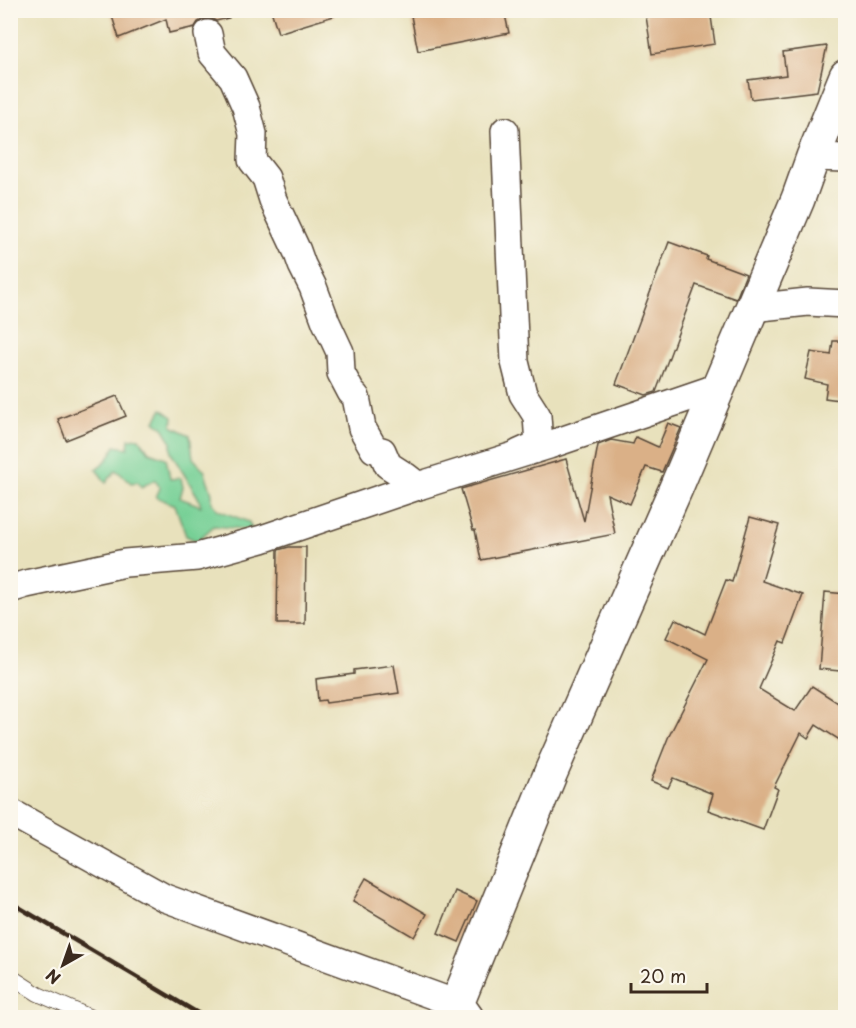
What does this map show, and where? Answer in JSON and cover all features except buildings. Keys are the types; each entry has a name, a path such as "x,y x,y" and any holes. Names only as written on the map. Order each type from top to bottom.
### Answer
{"main road":[{"path":"462,1011 551,772 719,387 798,199 846,76"}],"street":[{"path":"208,34 212,53 233,78 246,107 253,134 252,160 266,178 273,200 340,352 341,373 356,397 362,428 374,449 382,451 388,465 418,486"},
{"path":"505,131 515,362 523,394 537,416 539,444 513,456"},
{"path":"813,157 846,158"},
{"path":"752,308 808,302 846,304"},
{"path":"10,589 125,563 197,557 262,539 719,387"},
{"path":"10,812 165,898 462,1011"}],"lane":[{"path":"10,976 39,994 93,1017"}],"green space":[{"path":"162,409 173,417 172,426 190,435 193,458 204,470 212,493 212,502 218,510 249,522 252,530 214,526 197,541 186,536 175,505 156,497 160,488 155,480 141,487 138,482 131,483 116,470 106,483 96,469 108,459 115,446 128,448 129,439 139,438 149,452 166,458 170,479 181,478 183,487 180,498 201,506 198,497 171,453 171,441 164,429 155,421"}],"railway":[{"path":"10,902 206,1018"}]}
